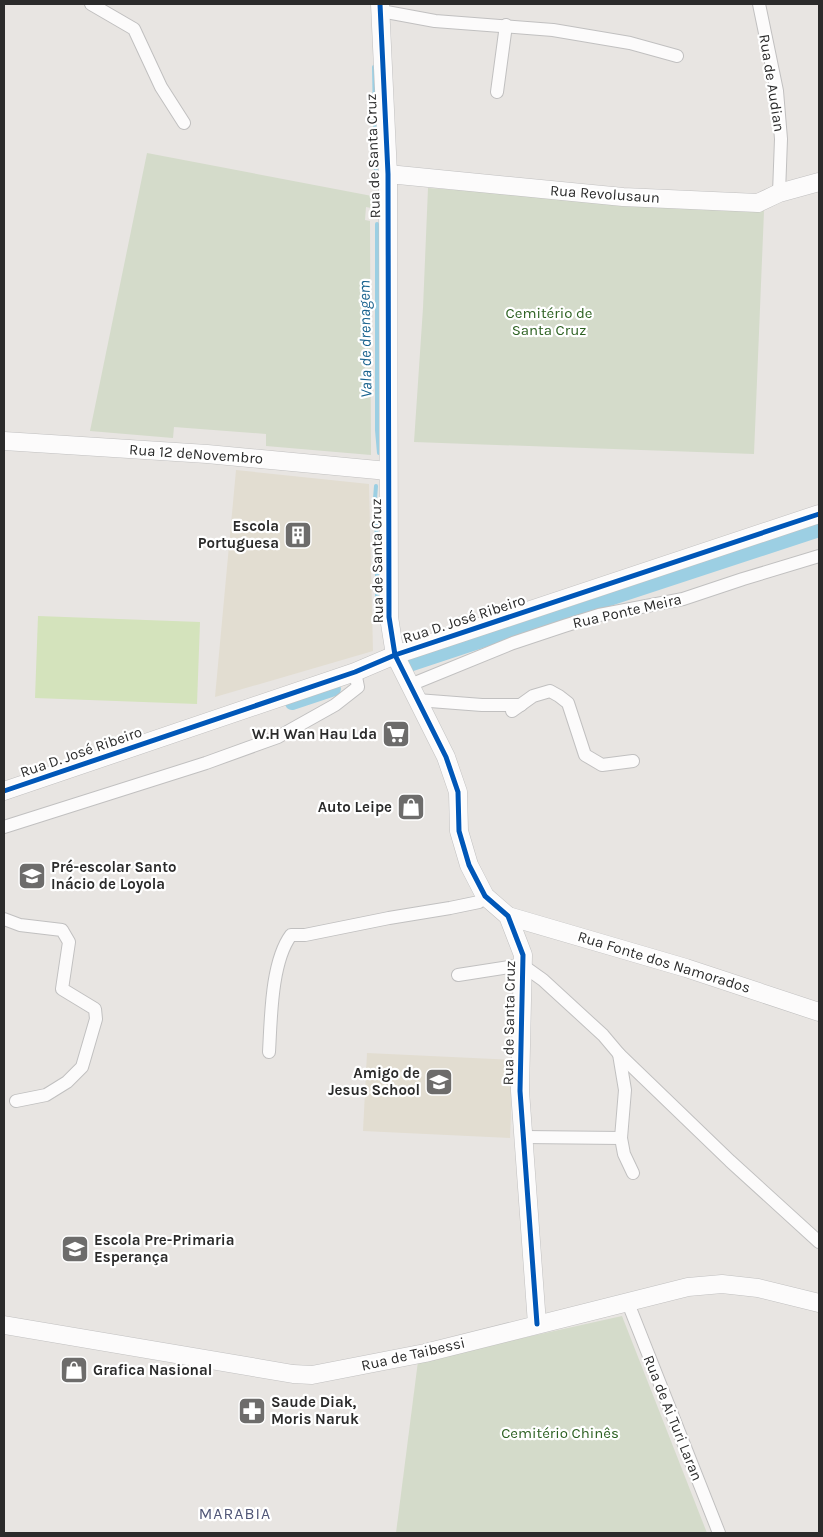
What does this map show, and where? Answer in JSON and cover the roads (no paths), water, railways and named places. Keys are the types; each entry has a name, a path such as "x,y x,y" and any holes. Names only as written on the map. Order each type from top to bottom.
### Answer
{"street":[{"path":"91,4 134,29 161,87 184,123"},
{"name":"Rua de Audian","path":"758,4 777,91 781,139 779,193"},
{"path":"381,7 435,21 552,30 630,43 677,56"},
{"name":"Rua de Santa Cruz","path":"381,7 388,174 389,617 396,655 446,757 458,792 459,831 469,865 484,896 508,916 523,956 520,1091 537,1324"},
{"path":"497,92 506,25"},
{"name":"Rua Revolusaun","path":"388,174 623,197 758,203 779,193 819,182"},
{"name":"Rua 12 deNovembro","path":"4,441 207,454 388,471"},
{"name":"Rua D. José Ribeiro","path":"4,791 355,672 396,655 819,514"},
{"name":"Rua Ponte Meira","path":"413,692 513,643 599,615 683,599 819,556"},
{"path":"4,827 206,763 278,737 335,705 358,687 355,672"},
{"path":"413,692 482,705 516,708 533,696 550,691 568,703 585,755 602,765 633,761"},
{"path":"268,1052 273,988 284,944 291,935 450,908 478,902 484,896"},
{"name":"Rua Fonte dos Namorados","path":"508,916 686,968 819,1012"},
{"path":"4,918 20,925 62,930 68,942 62,989 95,1009 96,1019 82,1067 66,1082 46,1095 16,1101"},
{"path":"458,975 522,965 543,980 603,1035 619,1054 730,1161 819,1242"},
{"path":"619,1054 625,1090 621,1138 624,1154 633,1173"},
{"path":"524,1137 621,1138"},
{"name":"Rua de Taibessi","path":"4,1325 312,1376 425,1353 688,1287 722,1284 758,1288 819,1303"},
{"name":"Rua de Ai Turi Laran","path":"628,1303 719,1533"}],"waterway":[{"name":"Vala de drenagem","path":"374,67 376,169"},
{"name":"Vala de drenagem","path":"377,224 377,430 379,453"},
{"name":"Vala de drenagem","path":"376,486 377,609"},
{"path":"409,665 819,530"},
{"path":"292,703 334,689"}],"place":[{"name":"Escola Portuguesa","path":"298,535"},
{"name":"W.H Wan Hau Lda","path":"396,734"},
{"name":"Auto Leipe","path":"411,807"},
{"name":"Pré-escolar Santo Inácio de Loyola","path":"32,876"},
{"name":"Amigo de Jesus School","path":"439,1082"},
{"name":"Escola Pre-Primaria Esperança","path":"75,1249"},
{"name":"Grafica Nasional","path":"74,1370"},
{"name":"Saude Diak, Moris Naruk","path":"252,1411"}],"district":[{"name":"MARABIA","path":"235,1513"}],"park label":[{"name":"Cemitério de Santa Cruz","path":"549,322"},
{"name":"Cemitério Chinês","path":"560,1433"}]}
